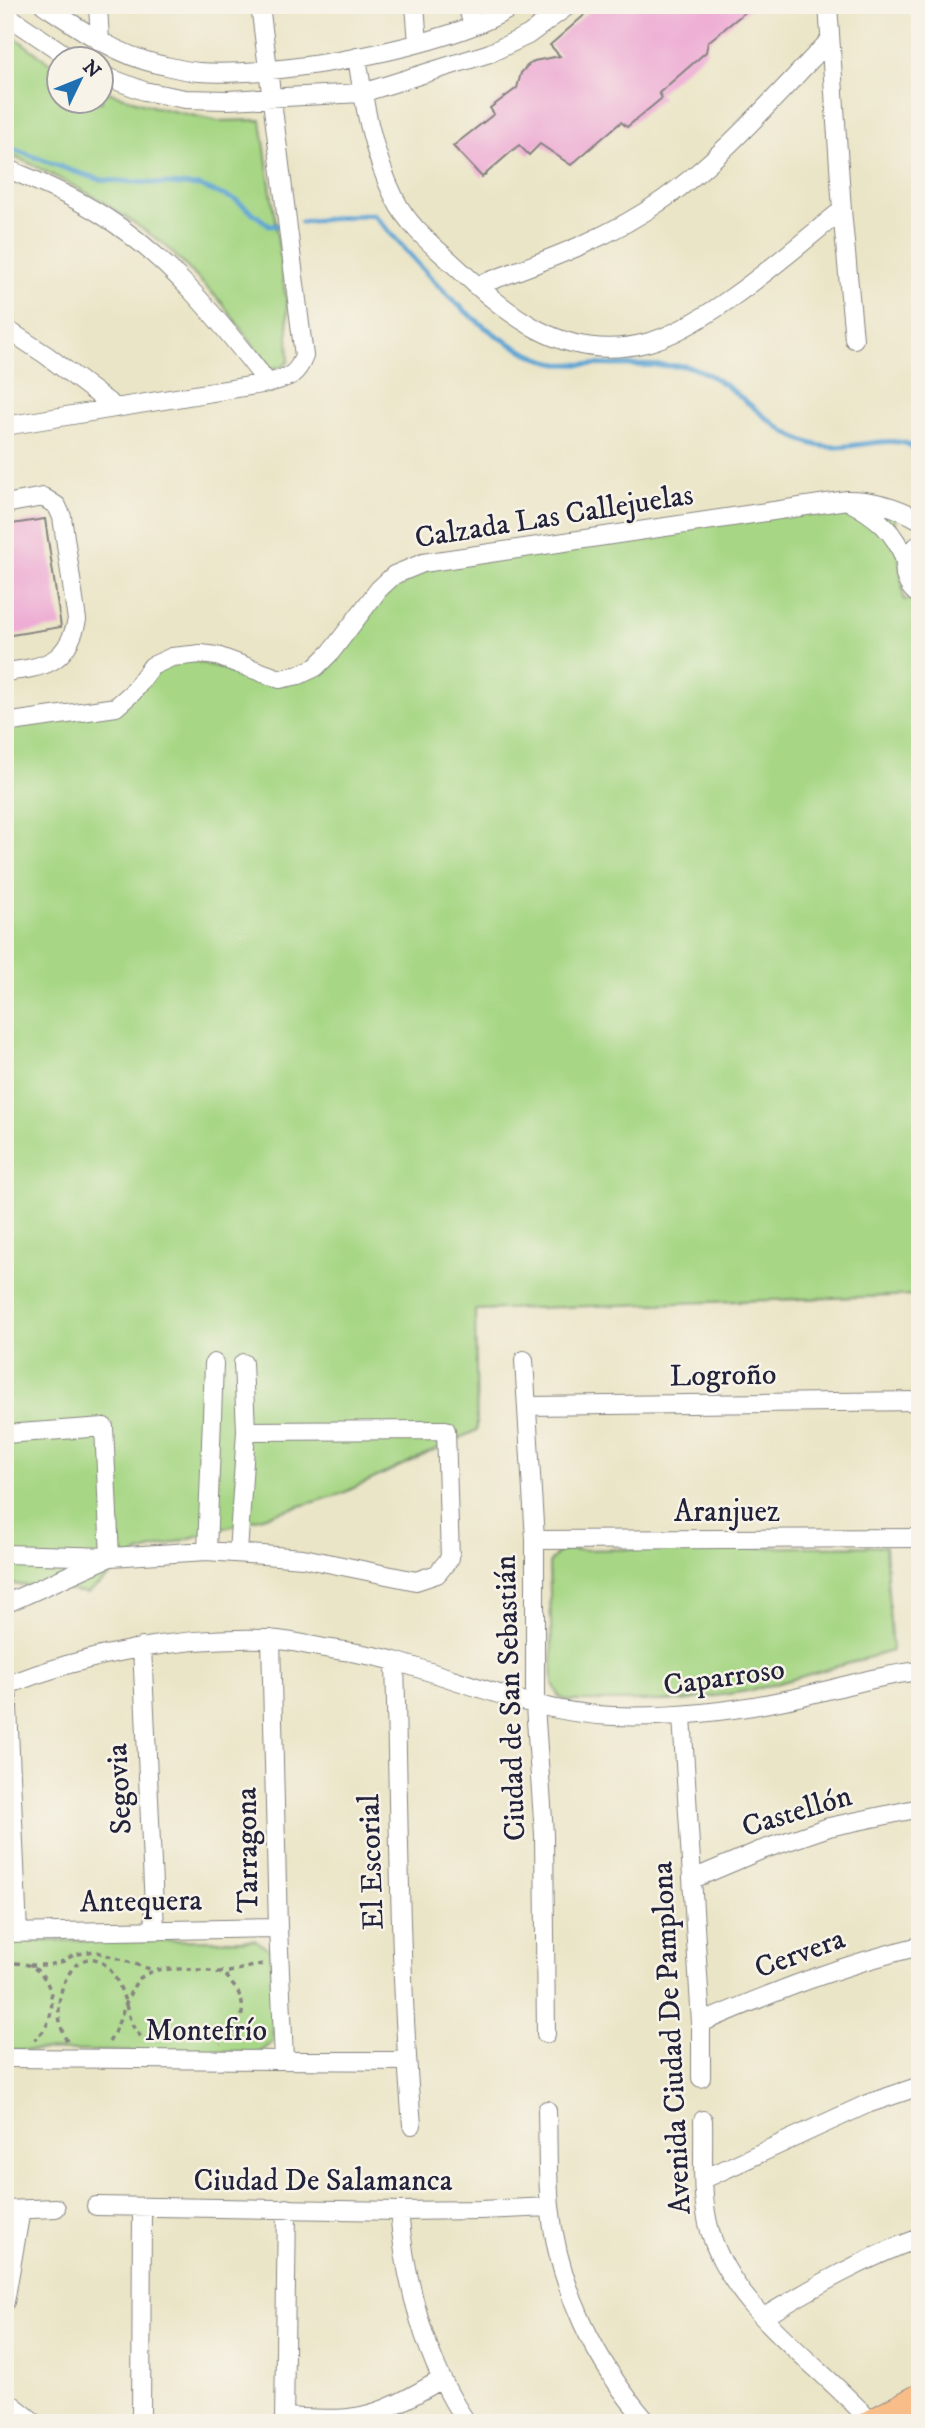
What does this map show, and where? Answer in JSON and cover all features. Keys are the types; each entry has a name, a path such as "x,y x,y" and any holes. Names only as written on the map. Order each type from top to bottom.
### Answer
{"main road":[{"path":"869,2422 920,2395"}],"street":[{"path":"44,5 100,42 154,63 198,72 270,70 357,57 418,43 473,26 515,5"},
{"path":"98,5 100,42"},
{"path":"5,426 268,383 291,377 300,367 304,356 260,5"},
{"path":"415,5 418,43"},
{"path":"467,5 473,26"},
{"path":"116,80 144,91 185,99 228,100 362,93 490,53 528,35 569,5"},
{"path":"828,5 854,339"},
{"path":"5,14 53,46"},
{"path":"476,286 564,254 621,226 664,199 708,164 830,41"},
{"path":"357,57 362,93 378,160 396,202 426,240 476,286 510,315 546,335 600,349 647,343 691,324 734,295 842,210"},
{"path":"5,167 102,215 150,250 210,308 268,383"},
{"path":"5,328 117,408"},
{"path":"5,504 43,497 57,506 62,517 77,620 74,633 55,660 40,668 5,672"},
{"path":"847,500 869,512 900,545 905,561 906,579 910,588 920,596"},
{"name":"Calzada Las Callejuelas","path":"5,723 116,707 133,692 152,666 172,657 201,654 217,656 280,679 299,676 316,667 331,652 379,589 394,575 423,563 847,500 873,500 920,520"},
{"path":"905,561 909,552 920,544"},
{"name":"Ciudad de San Sebastián","path":"524,1360 535,1540 535,1706 544,1833 546,2034"},
{"path":"206,1551 214,1363"},
{"path":"238,1553 246,1431 243,1363"},
{"name":"Logroño","path":"527,1406 920,1401"},
{"path":"5,1434 104,1427 110,1557"},
{"path":"5,1554 110,1557 206,1551 238,1553 303,1558 416,1581 438,1574 450,1559 446,1430 246,1431"},
{"name":"Aranjuez","path":"535,1540 920,1538"},
{"path":"5,1604 110,1557"},
{"name":"Caparroso","path":"6,1686 78,1662 142,1647 218,1640 271,1639 396,1661 535,1706 611,1716 682,1716 779,1701 920,1671"},
{"name":"Tarragona","path":"271,1639 284,2059"},
{"name":"Segovia","path":"142,1647 155,1929"},
{"name":"El Escorial","path":"396,1661 407,2061 412,2125"},
{"path":"6,1686 11,1933"},
{"name":"Avenida Ciudad De Pamplona","path":"682,1716 701,2023 701,2078"},
{"name":"Castellón","path":"693,1879 759,1851 829,1827 920,1808"},
{"name":"Antequera","path":"11,1933 278,1928"},
{"name":"Cervera","path":"701,2023 785,1987 859,1961 920,1946"},
{"name":"Montefrío","path":"5,2058 407,2061"},
{"path":"704,2179 867,2105 920,2086"},
{"path":"547,2110 550,2207 558,2253 591,2342 622,2391 647,2422"},
{"name":"Avenida Ciudad De Pamplona","path":"702,2120 709,2229 719,2257 733,2282 764,2317 869,2422"},
{"name":"Ciudad De Salamanca","path":"96,2207 399,2211 550,2207"},
{"path":"5,2302 13,2210 56,2208"},
{"path":"141,2423 142,2208"},
{"path":"287,2208 284,2420 364,2419 442,2379"},
{"path":"399,2211 404,2258 419,2315 442,2379 467,2423"},
{"path":"764,2317 831,2277 894,2247 920,2238"},
{"path":"5,2399 35,2423"}],"path":[{"path":"5,1962 49,1965 73,1955 94,1951 155,1970 229,1972 265,1964 279,1953"},
{"path":"70,2046 62,2032 59,2008 61,1991 76,1965 93,1958 117,1975 137,2035 155,2046"},
{"path":"28,1965 48,1986 53,2000 51,2015 45,2028 37,2038 30,2041"},
{"path":"101,2050 111,2041 140,1978 155,1970"},
{"path":"206,1971 225,1975 238,1991 242,2002 241,2019 234,2033 221,2042 208,2044"}],"green space":[{"path":"5,30 46,60 46,116 116,116 116,94 155,107 218,121 261,120 287,306 289,361 283,367 270,368 222,303 164,244 101,200 27,162 5,154"},
{"path":"850,501 894,515 904,600 920,598 920,1295 475,1310 477,1430 341,1494 139,1553 88,1593 5,1583 5,725 123,706 151,668 179,657 279,680 303,677 380,597 421,566"},
{"path":"885,1546 892,1651 754,1690 683,1701 569,1701 559,1697 553,1683 549,1564 557,1553 569,1550"},
{"path":"255,1940 271,1950 273,2041 259,2053 5,2050 5,1941"}],"building":[{"path":"596,5 754,5 708,42 706,52 659,93 662,98 627,127 621,122 571,165 540,144 529,155 519,145 482,177 453,146 494,114 490,108 517,88 521,73 527,66 534,61 560,56 550,45"},
{"path":"45,519 61,627 5,636 5,525"}],"waterway":[{"path":"5,146 102,180 199,186 236,200 270,226 280,225"},
{"path":"301,222 373,214 456,302 503,340 530,354 558,364 686,366 721,382 784,431 802,440 831,447 898,442 908,444 920,454"}]}
